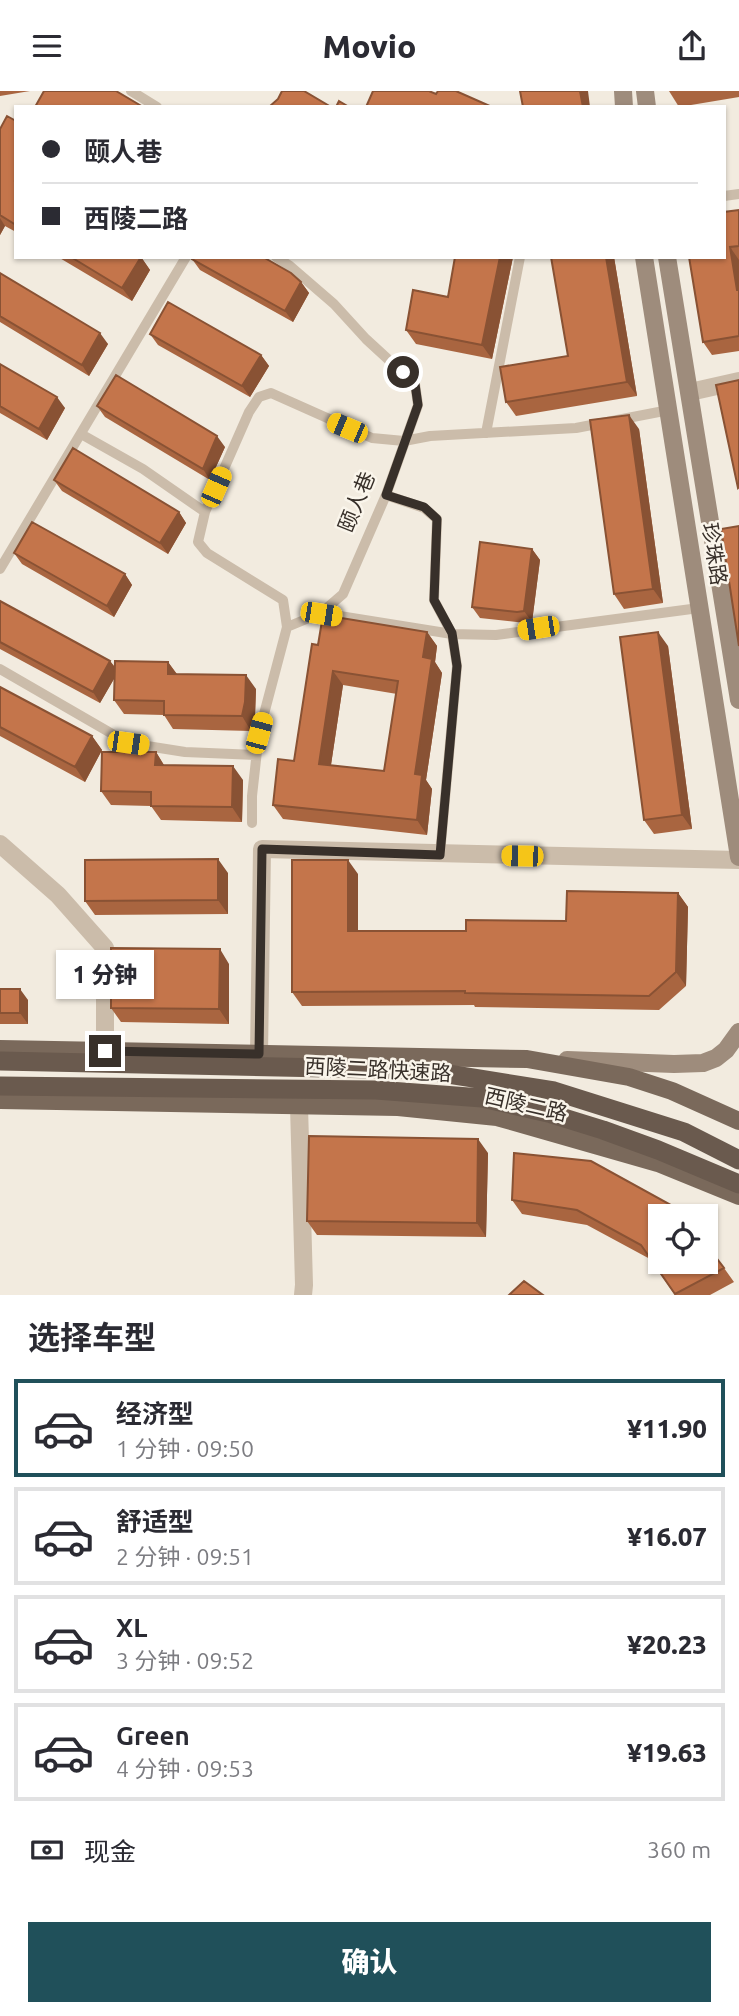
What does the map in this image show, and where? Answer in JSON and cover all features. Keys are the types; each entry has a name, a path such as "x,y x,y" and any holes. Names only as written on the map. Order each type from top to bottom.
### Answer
{"highway":[{"name":"西陵二路快速路","path":"0,1061 423,1070 554,1091 684,1132 739,1160"},
{"name":"西陵二路快速路","path":"0,1086 376,1090 482,1098 548,1113 603,1130 658,1150 739,1187"}],"main road":[{"name":"珍珠路","path":"645,259 739,858"},
{"name":"珍珠路","path":"667,259 739,699"},
{"path":"527,1059 674,1065 703,1063 726,1050 739,1032"},
{"name":"西陵二路","path":"0,1049 527,1059 629,1077 672,1091 739,1121"},
{"name":"西陵二路","path":"0,1100 398,1107 497,1117 658,1163 739,1196"}],"street":[{"path":"690,392 739,381"},
{"path":"0,844 58,895 104,948 105,1051"},
{"path":"259,1054 262,849 440,855 739,858"},
{"path":"299,1106 303,1295"}],"lane":[{"path":"131,91 154,105"},
{"path":"0,569 185,259"},
{"name":"颐人巷","path":"279,259 334,304 366,339 415,384 418,405 386,495 343,594 321,614 287,627"},
{"path":"486,433 520,259"},
{"path":"252,823 259,733 287,627 283,600 207,553 198,542 205,512 249,412 259,397 271,393 372,438 404,441 430,436 576,428 669,409"},
{"path":"80,434 144,469 205,512"},
{"path":"386,495 424,507 437,519 434,600 452,633 457,666 440,855"},
{"path":"321,614 452,633 496,635 699,608"},
{"path":"0,669 128,743 185,752 257,755"}],"building":[{"path":"44,91 116,91 140,105 36,105"},
{"path":"282,91 304,91 328,105 271,105"},
{"path":"373,91 429,91 436,94 438,91 456,91 488,105 367,105"},
{"path":"520,91 580,91 583,105 523,105"},
{"path":"7,116 14,120 14,224 0,215 0,129"},
{"path":"739,210 739,246 730,247 739,290 739,336 703,342 689,259 726,259 726,212"},
{"path":"74,259 140,259 122,288"},
{"path":"192,259 266,259 301,282 285,311"},
{"path":"455,259 500,259 482,345 406,330 413,290 448,297"},
{"path":"551,259 606,259 627,382 506,402 500,367 568,356"},
{"path":"0,273 100,333 82,365 0,316"},
{"path":"168,302 261,355 242,386 150,334"},
{"path":"0,364 57,397 39,429 0,406"},
{"path":"116,375 217,436 203,469 97,406"},
{"path":"739,380 739,487 738,488 716,385"},
{"path":"629,415 653,589 614,594 590,420"},
{"path":"73,448 179,512 160,543 54,480"},
{"path":"32,522 125,574 107,606 14,553"},
{"path":"739,526 739,646 721,529"},
{"path":"480,542 532,549 524,611 472,607"},
{"path":"0,601 110,661 93,692 0,642"},
{"path":"323,615 427,632 423,657 432,659 415,774 422,775 417,820 273,805 278,759 294,761 312,644 318,645","holes":["333,671 398,681 384,771 319,764"]},
{"path":"658,632 682,815 644,820 620,637"},
{"path":"115,661 168,662 168,674 246,675 242,716 164,715 164,701 114,700"},
{"path":"0,687 92,736 75,767 0,727"},
{"path":"102,752 156,752 155,765 233,766 232,807 151,806 151,792 101,791"},
{"path":"218,859 218,900 85,901 85,860"},
{"path":"292,860 348,860 348,931 466,931 466,920 566,921 567,891 678,893 676,972 649,996 465,991 292,992"},
{"path":"111,948 220,949 219,1009 111,1008"},
{"path":"0,989 20,989 20,1013 0,1013"},
{"path":"309,1136 478,1139 477,1223 307,1221"},
{"path":"514,1153 591,1161 669,1204 648,1204 648,1255 641,1245 577,1210 512,1200"},
{"path":"718,1260 724,1268 718,1271"},
{"path":"661,1274 713,1274 675,1294"},
{"path":"524,1281 543,1295 509,1295"}],"route":[{"path":"105,1051 259,1054 262,849 440,855 457,666 452,633 434,600 437,519 424,507 386,495 418,405 415,384 403,372"}]}
